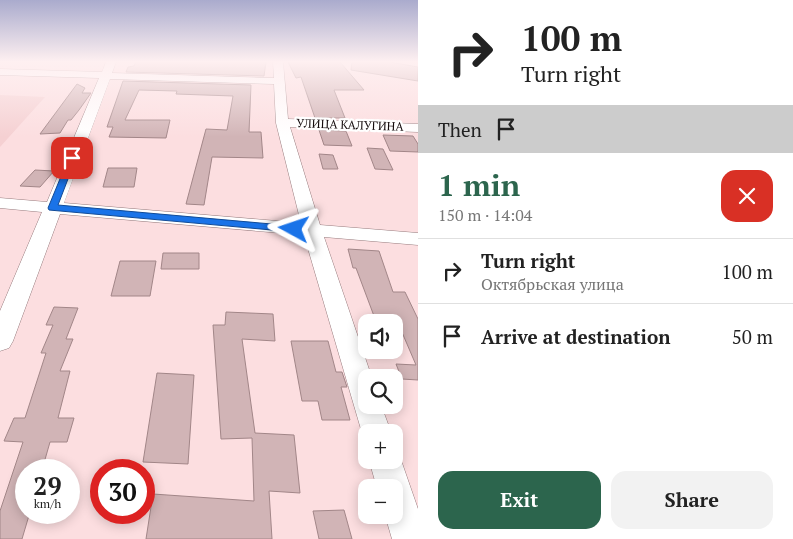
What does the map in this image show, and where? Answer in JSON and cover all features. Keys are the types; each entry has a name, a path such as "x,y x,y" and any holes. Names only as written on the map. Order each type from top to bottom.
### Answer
{"street":[{"path":"0,341 101,87"},
{"path":"279,87 282,123 312,230 358,376"},
{"name":"УЛИЦА КАЛУГИНА","path":"282,123 418,128"},
{"path":"0,203 418,239"},
{"path":"403,517 410,539"}],"shaded area":[{"path":"0,95 45,97 0,147"}],"building":[{"path":"75,87 85,88 82,93 91,93 71,120 68,120 60,133 40,134"},
{"path":"121,87 251,87 249,132 261,132 263,158 212,157 204,205 186,204 206,129 227,130 233,96 176,94 177,91 139,90 125,120 170,120 166,138 109,137 113,127 107,127"},
{"path":"304,87 362,87 364,90 334,90 345,118 315,118"},
{"path":"319,130 346,131 352,146 324,145"},
{"path":"383,135 413,136 418,144 418,152 390,151"},
{"path":"367,148 383,149 393,170 375,169"},
{"path":"319,154 333,155 338,169 323,169"},
{"path":"108,168 137,168 134,187 103,187"},
{"path":"35,170 54,171 40,187 20,186"},
{"path":"348,249 379,251 393,292 405,292 418,319 418,380 403,379 403,369 398,369 396,364 416,365 403,335 403,314 373,314 356,268 353,268"},
{"path":"163,253 199,253 199,269 161,269"},
{"path":"120,261 156,261 150,296 111,296"},
{"path":"54,307 78,308 66,339 73,339 60,371 70,371 58,418 74,418 67,442 50,442 45,459 17,459 23,442 4,441 14,418 25,418 46,353 41,353 53,325 46,325"},
{"path":"226,312 273,314 275,341 242,339 255,433 294,435 300,493 269,491 272,539 146,539 148,524 155,524 155,494 254,501 252,438 221,439 213,325 225,325"},
{"path":"291,341 328,341 336,372 342,372 347,387 341,387 350,420 322,420 318,401 302,401"},
{"path":"157,373 194,375 188,464 155,463 155,459 143,459"},
{"path":"15,466 15,524 26,524 22,539 0,539 0,511"},
{"path":"344,510 352,539 319,539 313,511"}],"route":[{"path":"72,158 52,208 294,229"}]}
